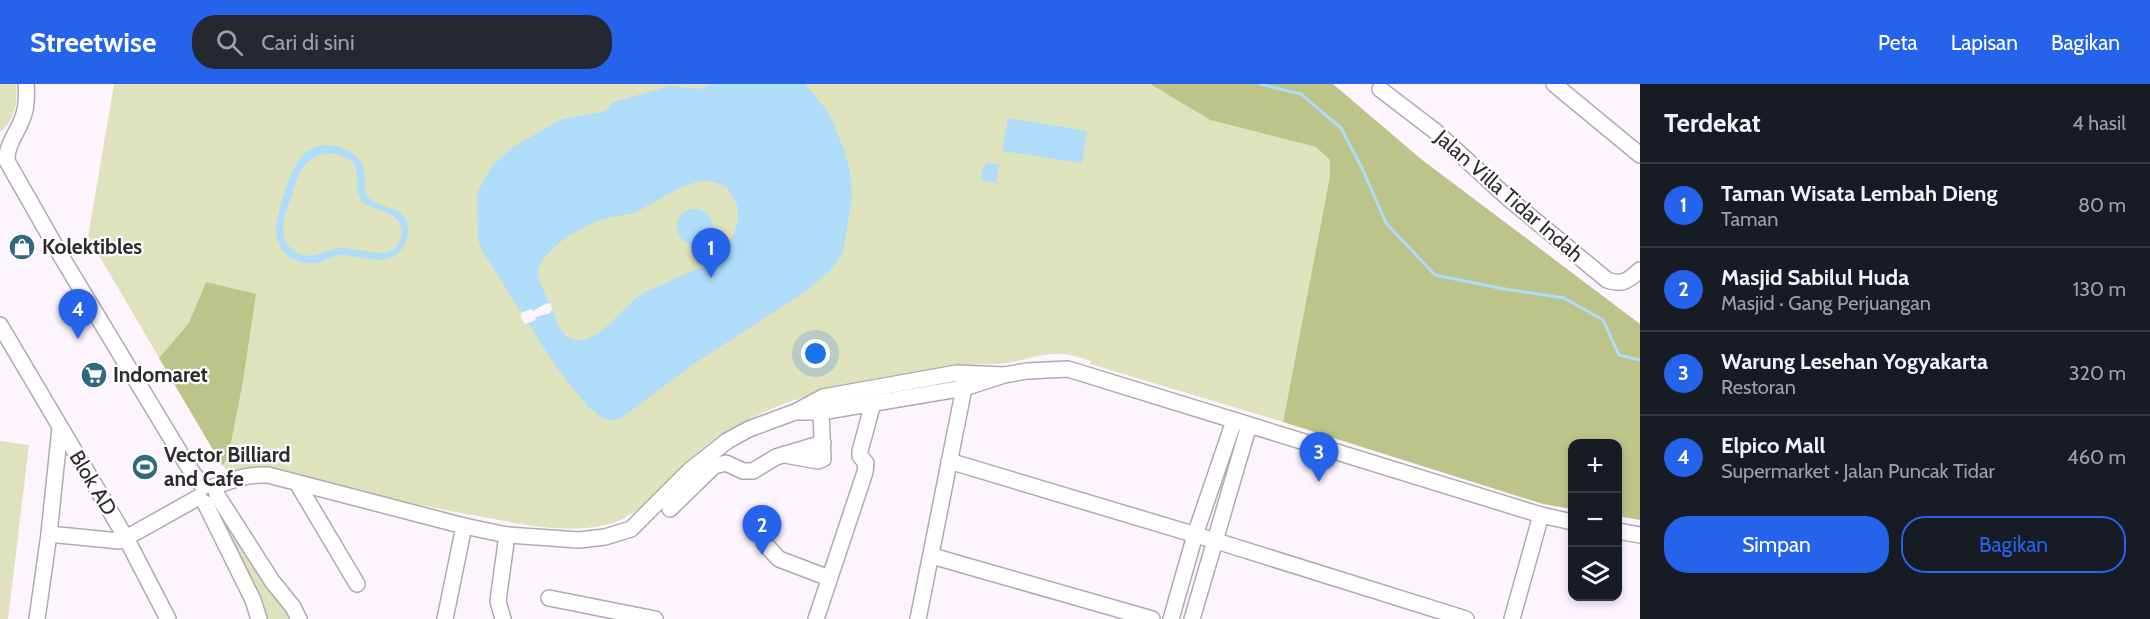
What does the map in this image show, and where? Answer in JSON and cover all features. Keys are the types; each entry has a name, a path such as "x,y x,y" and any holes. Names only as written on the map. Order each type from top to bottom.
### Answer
{"street":[{"path":"26,84 26,105 23,116 2,161 188,466 293,607 299,619"},
{"path":"1562,86 1640,155"},
{"name":"Jalan Villa Tidar Indah","path":"1380,89 1435,131 1508,198 1607,280 1616,284 1623,283 1630,280 1640,270"},
{"name":"Blok AD","path":"0,325 60,428 131,535 168,619"},
{"path":"670,509 714,466 726,463 749,472 782,454 820,444 815,409 823,398 1040,369 1068,369 1541,515 1568,521"},
{"path":"131,535 207,494 252,475 267,475 507,535 579,540 605,537 631,529 689,471 727,441 757,426 795,412 873,403 963,380"},
{"path":"918,619 932,556 963,380"},
{"path":"816,619 866,472 866,463 860,456 860,451 873,403"},
{"path":"1171,619 1195,535 1234,421"},
{"path":"1192,619 1249,425"},
{"name":"Blok AD","path":"37,619 60,428"},
{"path":"949,461 1466,619"},
{"path":"297,483 357,584"},
{"path":"207,494 259,619"},
{"path":"1512,619 1541,515"},
{"path":"445,619 464,526"},
{"path":"1622,532 1640,535"},
{"name":"Blok AD","path":"49,534 119,542 131,535"},
{"path":"502,619 498,601 507,535"},
{"path":"764,543 779,559 829,578"},
{"path":"932,556 1152,619"},
{"path":"549,598 616,615 655,619"}],"green space":[{"path":"0,84 16,84 17,91 12,117 0,132"},
{"path":"114,84 1150,84 1210,120 1316,147 1331,160 1330,176 1283,422 1090,364 1091,361 1064,354 1049,354 1002,364 970,365 900,374 831,389 798,399 734,428 704,447 645,504 617,521 587,528 545,527 430,507 253,467 229,471 222,465 88,237"},
{"path":"1150,84 1333,84 1421,159 1640,324 1640,520 1622,517 1622,439 1568,439 1568,508 1543,504 1283,422 1330,176 1330,160 1316,147 1210,120"},
{"path":"206,282 256,294 243,381 228,458 222,465 159,358 189,323"},
{"path":"0,441 29,445 8,619 0,619"},
{"path":"215,504 294,619 265,619 210,507"}],"water":[{"path":"713,84 805,84 829,113 850,172 852,197 843,253 830,271 808,290 692,365 620,419 609,420 602,418 588,407 556,367 481,249 478,239 478,191 492,166 513,147 562,119 602,112 608,109 613,102 670,86 699,89","holes":["707,181 726,188 738,208 733,235 723,251 710,263 644,293 591,338 577,340 564,334 541,286 538,274 541,262 547,254 564,239 593,223 636,212 684,186"]},
{"path":"1008,118 1087,131 1082,163 1002,151"},
{"path":"326,145 340,147 357,157 364,169 365,189 370,200 397,211 407,220 407,240 395,255 373,259 340,255 308,263 289,257 281,248 276,228 289,180 302,156 316,147","holes":["328,153 342,156 355,166 359,195 363,203 390,214 399,221 402,230 400,240 396,247 381,253 337,248 310,256 299,254 288,244 283,231 294,187 303,168 313,158"]},
{"path":"986,163 999,165 996,183 981,180 983,166 986,166"},
{"path":"695,209 708,214 713,227 708,240 695,245 682,240 677,227 682,214"}],"pier":[{"path":"550,303 553,310 550,311 551,313 535,317 536,320 525,324 520,316 521,313 531,309 533,311"}],"waterway":[{"path":"1260,84 1301,94 1341,128 1362,168 1386,223 1435,275 1564,298 1603,320 1619,355 1640,360"}],"place":[{"name":"Kolektibles","path":"22,247"},
{"name":"Taman Wisata Lembah Dieng","path":"711,278"},
{"name":"Elpico Mall","path":"78,339"},
{"name":"Indomaret","path":"94,375"},
{"name":"Vector Billiard and Cafe","path":"145,467"},
{"name":"Warung Lesehan Yogyakarta","path":"1319,482"},
{"name":"Masjid Sabilul Huda","path":"762,555"}]}
